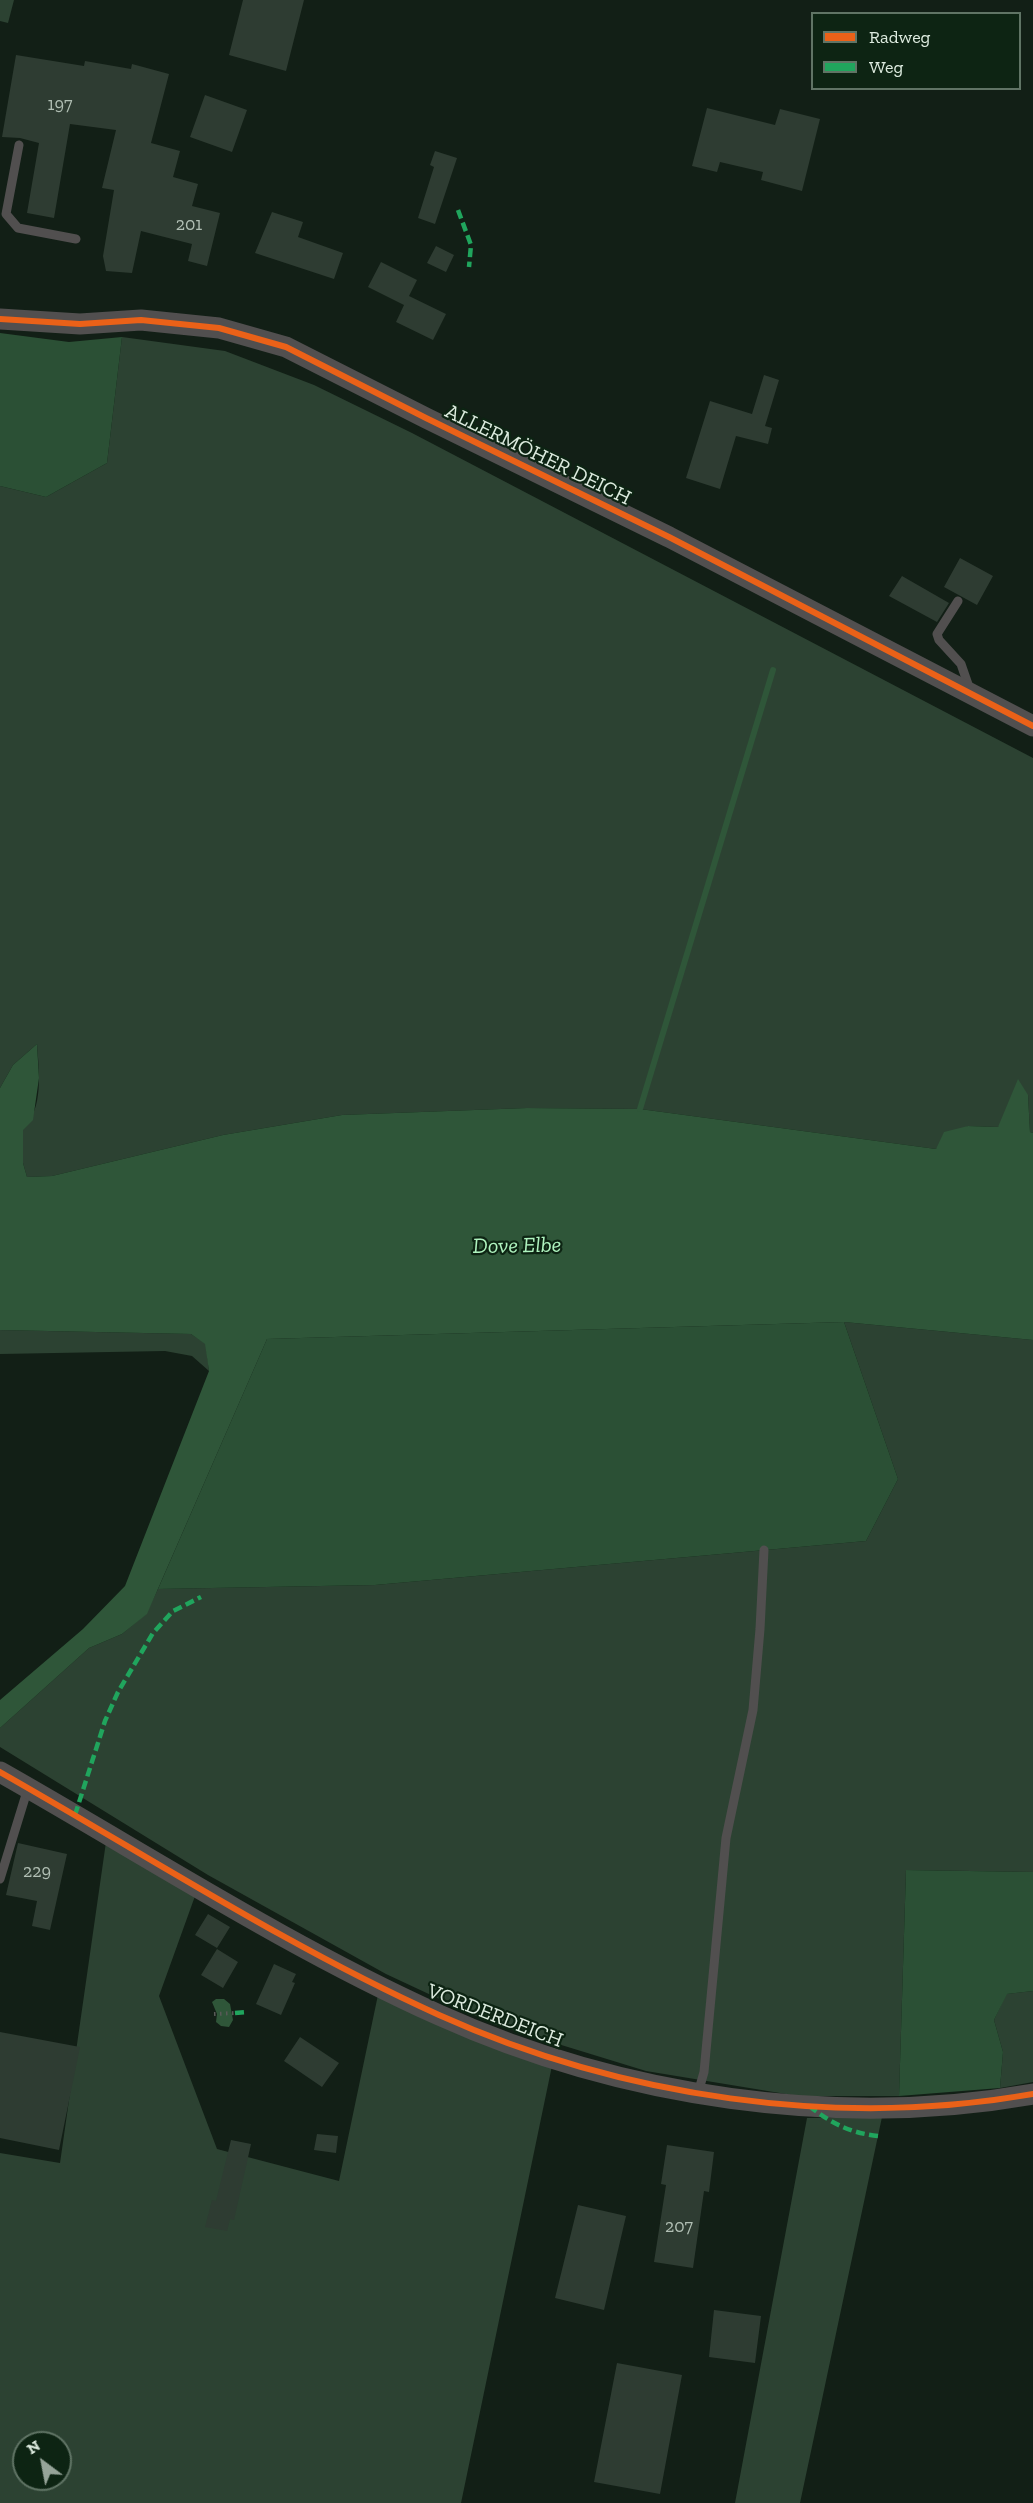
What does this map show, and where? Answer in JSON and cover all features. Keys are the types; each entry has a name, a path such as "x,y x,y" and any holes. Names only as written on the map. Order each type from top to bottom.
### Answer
{"street":[{"name":"ALLERMÖHER DEICH","path":"0,319 80,324 152,321 219,328 286,347 669,537 1033,726"},
{"name":"VORDERDEICH","path":"0,1772 221,1901 346,1970 439,2015 490,2036 564,2061 642,2083 698,2093 800,2105 885,2108 947,2105 1033,2094"}],"lane":[{"path":"19,145 6,214 18,228 76,239"},
{"path":"958,601 938,634 939,640 961,664 972,695"},
{"path":"698,2093 704,2072 726,1838 753,1710 764,1550"},
{"path":"0,1880 28,1788"}],"path":[{"path":"214,2014 235,2013"}],"shaded area":[{"path":"0,0 14,0 8,23 0,21"},
{"path":"0,333 69,342 122,337 107,463 46,497 0,486"},
{"path":"122,337 225,351 314,385 412,433 1033,758 1033,1133 1030,1132 1028,1095 998,1127 968,1126 936,1149 640,1109 527,1108 342,1115 223,1135 52,1176 27,1177 23,1163 23,1129 30,1121 34,1111 39,1089 37,1044 13,1065 0,1088 0,486 46,497 107,463"},
{"path":"844,1322 1033,1340 1033,1872 906,1870 899,2096 798,2096 646,2071 493,2024 386,1974 208,1875 0,1747 0,1728 89,1648 122,1634 146,1614 158,1589 375,1585 866,1541 898,1479"},
{"path":"844,1322 898,1479 866,1541 375,1585 158,1589 267,1339"},
{"path":"0,1330 191,1334 206,1344 209,1371 192,1356 165,1351 0,1354"},
{"path":"107,1835 199,1885 159,1996 217,2149 339,2181 379,1990 553,2061 461,2503 0,2503 0,2153 60,2163"},
{"path":"906,1870 1033,1872 1033,1991 1007,1994 994,2020 1003,2052 1000,2088 899,2096"},
{"path":"1033,1991 1033,2082 1000,2088 1003,2052 994,2020 1006,1994"},
{"path":"882,2117 800,2503 735,2503 807,2118"}],"water":[{"name":"Dove Elbe","path":"37,1044 39,1078 33,1120 23,1130 23,1163 27,1177 52,1176 223,1135 342,1115 527,1108 640,1109 936,1149 944,1132 968,1126 998,1127 1018,1079 1028,1095 1030,1132 1033,1133 1033,1340 844,1322 267,1339 147,1614 122,1634 89,1648 0,1728 0,1700 83,1629 125,1586 209,1371 205,1344 191,1334 0,1330 0,1088 13,1065"},
{"path":"216,1999 224,1999 230,2004 233,2020 229,2027 221,2026 216,2022 217,2014 212,2002"}],"building":[{"path":"243,0 304,0 286,71 229,55"},
{"path":"16,55 84,66 85,61 131,69 132,64 169,74 151,143 180,151 173,177 198,184 192,206 220,213 207,266 188,261 192,244 141,231 132,273 106,271 103,256 114,190 102,188 116,130 70,124 54,218 27,213 39,143 20,138 2,137"},
{"path":"205,95 247,110 232,152 190,137"},
{"path":"707,108 775,125 780,109 820,119 802,191 761,180 763,172 720,162 717,172 692,166"},
{"path":"435,151 457,158 435,224 418,218 434,167 430,165"},
{"path":"272,212 303,222 298,237 343,253 334,279 255,253"},
{"path":"436,246 454,255 446,272 427,263"},
{"path":"381,262 417,280 409,296 446,314 433,340 396,322 404,305 368,287"},
{"path":"764,375 779,380 765,426 772,428 768,444 736,436 720,489 686,478 710,401 752,414"},
{"path":"960,558 993,576 977,605 944,587"},
{"path":"902,576 949,603 937,622 889,596"},
{"path":"18,1843 67,1854 50,1930 32,1926 37,1901 6,1895"},
{"path":"208,1914 230,1927 217,1948 195,1935"},
{"path":"217,1949 238,1962 223,1988 201,1975"},
{"path":"274,1964 296,1974 292,1982 295,1983 281,2015 256,2004"},
{"path":"0,2032 80,2047 59,2150 0,2138"},
{"path":"300,2037 339,2063 322,2087 284,2061"},
{"path":"317,2134 338,2136 336,2153 314,2150"},
{"path":"231,2140 251,2144 234,2220 230,2219 227,2231 205,2227 212,2200 216,2201"},
{"path":"667,2145 714,2152 709,2192 704,2191 693,2268 654,2262 666,2185 661,2184"},
{"path":"578,2205 626,2216 604,2310 555,2298"},
{"path":"714,2310 761,2316 755,2363 709,2357"},
{"path":"617,2363 682,2375 660,2494 594,2482"}],"waterway":[{"path":"640,1109 773,670"}],"marked path":[{"path":"458,210 471,245 469,267"},
{"path":"75,1815 105,1721 118,1692 153,1633 173,1611 201,1597"},
{"path":"235,2013 246,2012"},
{"path":"809,2106 841,2126 878,2136"}],"cycle path":[{"path":"0,319 80,324 141,320 219,328 286,347 669,537 1033,726"},
{"path":"0,1772 216,1898 382,1988 439,2015 509,2043 581,2067 655,2085 730,2098 806,2106 883,2108 958,2104 1033,2094"}]}
